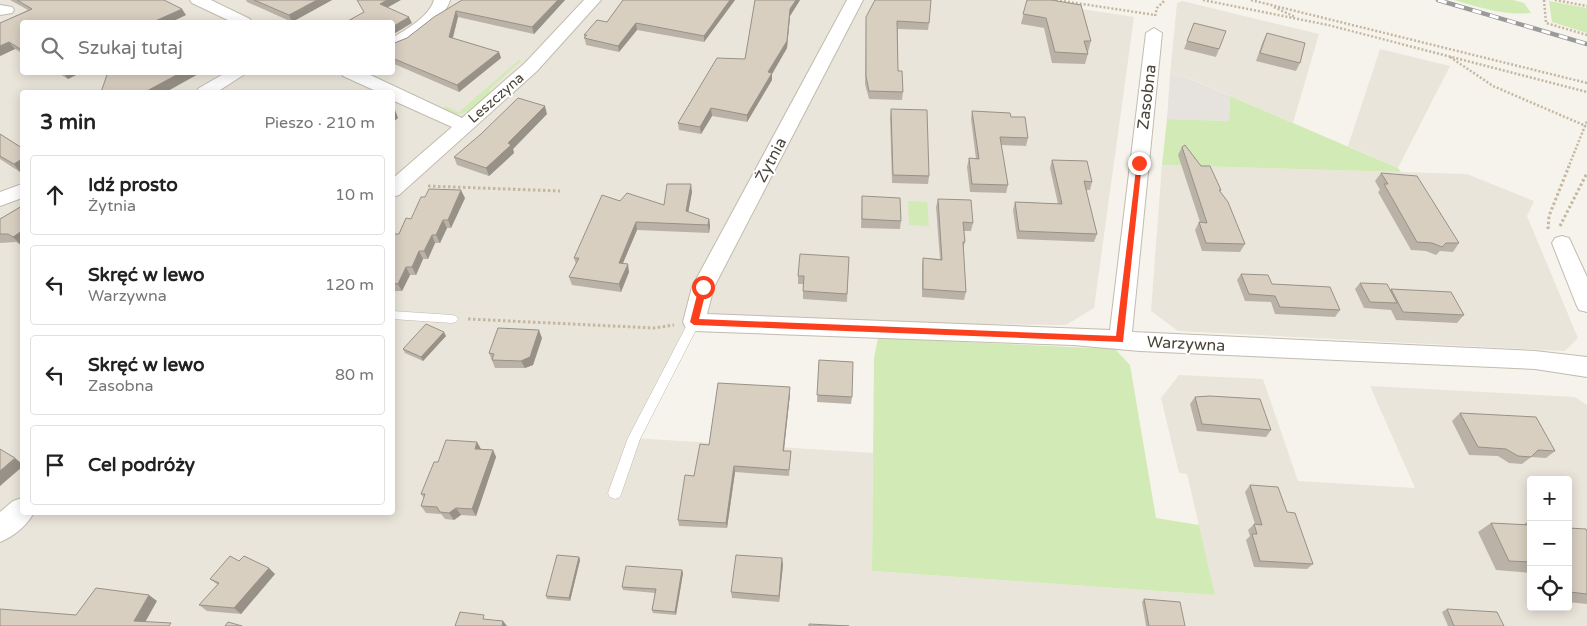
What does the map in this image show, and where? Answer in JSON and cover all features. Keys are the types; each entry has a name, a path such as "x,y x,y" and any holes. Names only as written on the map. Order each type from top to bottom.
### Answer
{"street":[{"path":"198,0 240,20"},
{"path":"395,43 416,30 438,11 442,0"},
{"name":"Leszczyna","path":"396,187 531,67 593,0"},
{"name":"Żytnia","path":"694,322 703,287 855,0"},
{"name":"Zasobna","path":"1120,340 1154,33"},
{"path":"208,90 235,75"},
{"path":"354,75 386,90"},
{"path":"395,94 464,126"},
{"path":"1562,242 1587,304"},
{"name":"Warzywna","path":"694,322 1535,360 1587,367"},
{"path":"0,529 20,512"}],"lane":[{"path":"395,315 452,318"},
{"path":"616,493 634,438 694,322"}],"path":[{"path":"1056,0 1155,15 1158,8 1166,0"},
{"path":"1203,0 1300,20 1448,55 1587,92"},
{"path":"1251,0 1587,83"},
{"path":"1260,0 1300,20"},
{"path":"1544,0 1546,23 1587,35"},
{"path":"1555,0 1587,6"},
{"path":"1448,55 1493,86 1587,126"},
{"path":"1562,242 1560,229 1562,220 1587,173"},
{"path":"396,187 560,191"},
{"path":"452,318 654,328 694,322"}],"shaded area":[{"path":"0,0 1022,0 1134,17 1094,308 1066,325 694,322 634,438 873,453 872,571 1215,595 1187,474 1179,473 1161,398 1179,375 1263,379 1298,481 1415,488 1370,386 1575,397 1587,405 1587,626 0,626"},
{"path":"1182,1 1319,34 1293,123 1189,78 1170,75 1177,3"},
{"path":"1380,49 1450,66 1398,168 1348,146"},
{"path":"1170,75 1188,78 1230,96 1229,121 1167,119"},
{"path":"1162,165 1467,174 1534,201 1527,216 1578,338 1565,351 1178,331 1151,311"}],"green space":[{"path":"1454,0 1513,0 1524,3 1531,13 1501,12"},
{"path":"1549,1 1587,8 1587,33 1552,22"},
{"path":"519,60 521,61 489,90 491,94 474,108 457,114 443,110 445,106 459,112"},
{"path":"1230,96 1398,168 1401,172 1162,165 1167,119 1229,121"},
{"path":"908,201 927,202 929,226 909,225"},
{"path":"878,338 1115,349 1130,365 1156,518 1199,525 1215,595 872,571 874,358"}],"building":[{"path":"17,0 164,0 182,9 157,20 20,20 20,49 9,42 0,46 0,23 32,9"},
{"path":"254,0 317,0 289,15"},
{"path":"357,0 387,0 380,4 409,17 395,25 395,20 350,20 364,12"},
{"path":"462,0 558,0 532,27 456,11 449,37 499,52 457,85 395,59 395,43 407,38 434,17"},
{"path":"623,0 730,0 704,36 636,23 618,46 584,38 587,35 584,35 597,20 607,22"},
{"path":"755,0 796,0 790,9 787,41 768,72 772,73 747,115 711,108 700,127 678,123 717,58 745,59"},
{"path":"875,0 931,0 929,23 897,21 898,71 902,71 903,92 869,91 866,76 866,17"},
{"path":"1027,0 1051,0 1081,5 1091,41 1084,41 1088,54 1055,52 1046,18 1023,14"},
{"path":"1194,23 1226,31 1219,49 1187,41"},
{"path":"1267,33 1305,43 1300,63 1260,53"},
{"path":"107,75 176,75 149,90 102,90"},
{"path":"518,98 545,106 508,143 511,145 486,168 454,157 481,134"},
{"path":"891,109 927,110 929,176 893,175"},
{"path":"972,111 1010,113 1011,117 1025,117 1028,138 1000,137 1008,185 972,184 969,158 979,159"},
{"path":"0,134 20,147 20,160 14,164 0,156"},
{"path":"1185,145 1201,166 1210,166 1221,190 1219,190 1228,202 1245,244 1206,243 1199,222 1207,223 1182,147"},
{"path":"1052,160 1087,161 1092,182 1084,181 1097,234 1019,231 1015,202 1062,204"},
{"path":"1381,173 1417,176 1459,243 1446,243 1442,247 1432,243 1417,242 1384,184 1388,184"},
{"path":"667,184 691,184 686,211 709,219 708,225 636,222 619,263 628,264 619,284 569,277 579,258 574,258 602,195 620,201 627,193 664,205"},
{"path":"429,189 461,190 448,220 443,220 436,235 432,235 424,251 419,251 412,267 406,267 398,284 395,284 395,234 399,234 406,218 411,219 421,197 425,197"},
{"path":"862,196 900,198 901,221 862,219"},
{"path":"938,199 971,200 973,223 963,222 966,292 923,289 923,258 942,260"},
{"path":"20,207 20,232 13,237 8,234 0,234 0,219"},
{"path":"800,254 849,257 847,294 803,291 804,276 798,276"},
{"path":"1241,274 1268,275 1272,284 1330,287 1340,310 1280,307 1275,296 1249,294"},
{"path":"1360,283 1387,284 1397,303 1370,302"},
{"path":"1391,289 1451,292 1464,315 1403,312"},
{"path":"426,324 444,332 421,357 403,349"},
{"path":"498,328 539,330 530,357 521,361 492,360 494,354 489,353"},
{"path":"819,360 853,362 852,397 817,395"},
{"path":"718,383 790,387 783,451 791,451 789,470 734,466 726,523 678,520 685,475 694,476 700,444 709,445"},
{"path":"1195,397 1260,399 1271,430 1202,424"},
{"path":"1460,413 1536,417 1555,451 1538,450 1531,457 1518,456 1506,449 1478,447"},
{"path":"446,440 477,442 475,449 493,450 472,509 456,508 449,513 440,512 437,507 421,506 425,494 421,494 434,462 438,462"},
{"path":"0,449 15,458 0,471"},
{"path":"1250,485 1278,487 1287,512 1295,513 1313,564 1260,561 1252,534 1257,534 1254,524 1262,525"},
{"path":"1491,523 1527,525 1527,562 1509,561"},
{"path":"1572,528 1586,529 1587,531 1587,594 1572,592"},
{"path":"557,555 579,557 569,598 546,596"},
{"path":"736,555 782,558 779,596 731,592"},
{"path":"230,556 239,561 244,556 269,568 234,608 199,605 219,583 210,579"},
{"path":"626,566 682,570 675,612 652,610 656,589 622,587"},
{"path":"96,588 149,595 134,621 171,623 169,626 0,626 0,609 76,615"},
{"path":"1144,599 1180,602 1185,626 1149,626"},
{"path":"1447,609 1497,612 1504,626 1454,626"},
{"path":"460,612 484,615 483,619 503,621 502,626 455,626"},
{"path":"228,622 242,626 225,626"},
{"path":"809,624 849,626 809,626"}],"railway":[{"path":"1438,0 1587,44"}],"route":[{"path":"703,287 694,322 1073,336 1120,340 1139,163"}]}
